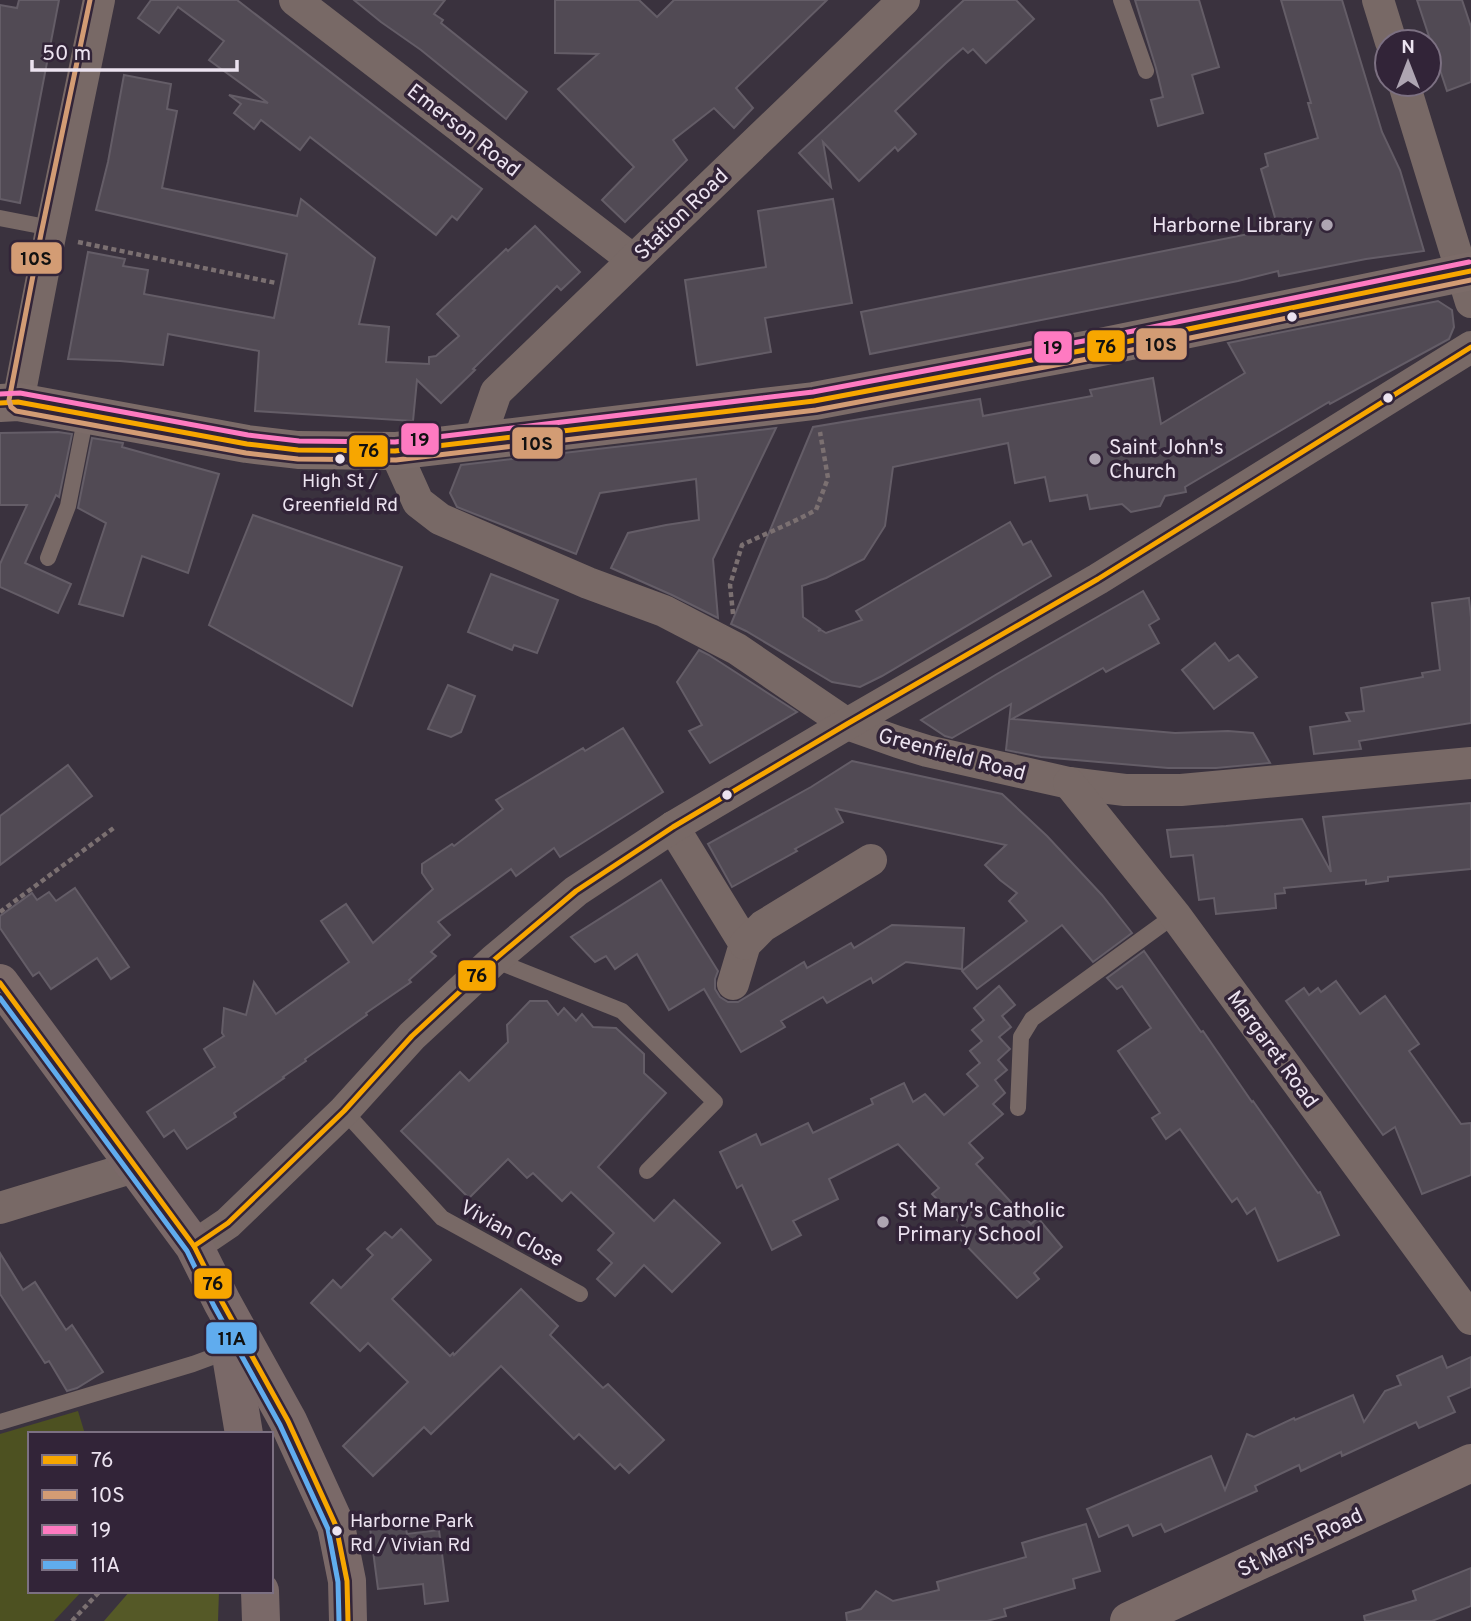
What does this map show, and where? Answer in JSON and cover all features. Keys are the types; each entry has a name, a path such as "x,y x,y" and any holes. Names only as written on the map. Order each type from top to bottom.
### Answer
{"main road":[{"path":"9,402 247,444 298,450 395,452 814,401 1468,282"},
{"path":"0,983 194,1246 288,1421 336,1526 347,1581 348,1621"},
{"path":"222,1302 244,1432"},
{"name":"St Marys Road","path":"1129,1621 1471,1463"},
{"path":"260,1593 261,1621"}],"street":[{"path":"9,402 51,232 99,0"},
{"name":"Emerson Road","path":"295,0 633,260"},
{"name":"Station Road","path":"479,441 496,391 904,0"},
{"path":"1378,0 1387,28"},
{"path":"1409,98 1468,282"},
{"path":"194,1246 228,1223 344,1111 412,1035 494,960 576,891 673,827 1098,579 1471,347"},
{"name":"Greenfield Road","path":"395,452 418,502 440,519 588,583 664,611 737,649 847,724 927,751 1069,783 1125,790 1181,790 1471,763"},
{"name":"Margaret Road","path":"1069,783 1175,915 1471,1319"},
{"path":"673,827 745,944"},
{"path":"733,984 745,944 763,926 871,860"},
{"path":"0,1208 121,1171 134,1164"}],"lane":[{"path":"1121,0 1146,71"},
{"path":"0,218 51,232"},
{"path":"48,558 68,506 86,415"},
{"path":"1018,1108 1021,1037 1032,1019 1175,915"},
{"path":"494,960 622,1011 715,1102 647,1171"},
{"name":"Vivian Close","path":"344,1111 442,1218 580,1294"},
{"path":"0,1422 231,1350"}],"path":[{"path":"51,232 276,283"},
{"path":"737,649 730,585 742,545 816,510 828,478 814,401"},
{"path":"0,912 115,827"},
{"path":"72,1621 98,1593"}],"green space":[{"path":"78,1411 84,1432 28,1432 28,1593 80,1593 54,1621 0,1621 0,1434"},
{"path":"128,1593 219,1593 218,1621 104,1621"}],"building":[{"path":"19,0 59,0 20,203 0,199 0,5 17,8"},
{"path":"151,0 237,0 482,189 457,220 452,216 436,235 310,137 300,150 261,120 254,129 234,113 241,104 229,95 268,103 209,60 224,41 178,7 159,33 138,18"},
{"path":"354,0 445,0 434,14 443,20 441,23 527,92 506,119"},
{"path":"555,0 639,0 657,17 674,0 827,0 736,88 753,108 734,128 714,108 673,140 687,160 625,222 602,200 634,167 558,89 598,54 555,53"},
{"path":"964,0 1016,0 1034,19 986,63 973,49 968,53 963,48 946,63 895,111 916,134 898,151 895,147 859,181 823,142 831,187 799,153"},
{"path":"1135,0 1199,0 1219,67 1192,75 1203,113 1158,126 1151,100 1163,97"},
{"path":"1281,0 1342,0 1382,132 1400,170 1424,251 1279,276 1278,271 870,354 861,312 1278,228 1261,169 1268,166 1265,154 1318,138 1308,103 1311,103"},
{"path":"1417,0 1462,0 1471,27 1471,82 1447,91 1443,79 1443,28 1426,28"},
{"path":"124,75 171,84 167,109 177,111 162,188 297,216 301,199 375,258 359,324 389,327 386,362 429,364 429,357 436,356 459,336 437,314 506,249 508,251 535,226 580,272 561,290 557,286 441,403 417,380 413,421 255,411 259,351 168,334 163,365 68,359 88,252 125,259 123,266 148,270 144,294 274,318 287,254 96,210"},
{"path":"833,199 852,303 765,318 771,352 697,365 685,280 766,267 758,211"},
{"path":"1438,301 1452,310 1454,327 1449,339 1330,404 1329,402 1185,487 1186,492 1165,496 1160,506 1131,512 1122,504 1090,509 1087,495 1050,501 1045,477 1015,483 1008,443 893,467 885,526 864,559 826,578 802,586 803,617 820,629 818,631 826,633 862,620 856,611 1010,522 1023,545 1031,541 1051,576 860,687 832,682 731,624 813,427 980,399 983,416 1092,396 1090,390 1153,378 1161,424 1245,373 1228,343"},
{"path":"776,428 713,559 718,618 611,568 628,533 699,520 696,479 600,493 576,554 457,507 450,493 461,465"},
{"path":"0,433 72,434 59,497 56,495 25,563 71,584 58,613 0,587 0,564 27,505 0,505"},
{"path":"92,438 123,443 122,447 219,474 188,573 142,556 123,616 79,604 106,523 78,508"},
{"path":"253,515 402,567 352,706 209,625"},
{"path":"491,574 558,600 537,653 514,645 512,650 468,632"},
{"path":"1143,591 1159,619 1149,625 1159,643 1106,672 1103,668 1012,719 1175,733 1253,733 1270,763 1216,768 1168,768 1041,757 1006,750 1011,704 952,738 921,720 997,674"},
{"path":"1469,598 1471,723 1359,741 1361,749 1314,754 1310,727 1350,721 1346,713 1364,711 1361,688 1423,677 1422,673 1440,670 1432,603"},
{"path":"1215,643 1229,661 1238,655 1257,677 1214,709 1182,670"},
{"path":"699,650 797,712 710,763 689,731 702,725 677,682"},
{"path":"448,685 475,696 461,732 451,737 428,729"},
{"path":"623,728 663,792 560,857 554,848 516,876 511,869 438,922 450,935 431,952 436,956 409,980 411,982 234,1113 236,1117 187,1149 174,1130 164,1137 147,1112 215,1067 204,1049 224,1036 224,1008 246,1015 254,982 276,1014 349,962 321,921 346,904 373,943 433,889 422,873 422,864 452,844 454,846 503,809 496,800 583,748 585,751"},
{"path":"852,761 1002,794 1047,836 1102,895 1132,933 1093,962 1062,925 977,989 962,971 1027,921 1009,901 1017,893 985,865 1006,845 836,809 843,822 732,887 708,844"},
{"path":"68,765 92,796 0,865 0,816"},
{"path":"1471,803 1471,869 1388,877 1388,881 1366,884 1366,880 1284,888 1285,893 1275,894 1276,908 1216,914 1214,898 1199,900 1193,855 1171,857 1167,830 1302,819 1331,872 1323,817"},
{"path":"661,880 718,971 715,989 720,997 728,1002 738,1002 804,962 807,968 851,943 854,948 892,925 964,928 962,969 906,962 873,983 871,978 827,1003 823,997 781,1021 785,1027 741,1052 704,989 669,1010 637,954 615,969 606,956 595,962 571,937"},
{"path":"75,888 129,967 111,979 97,958 51,989 39,972 33,976 0,928 0,916 32,893 37,900 49,892 56,901"},
{"path":"1144,951 1318,1193 1320,1192 1339,1235 1278,1261 1255,1208 1247,1214 1237,1198 1232,1202 1180,1129 1166,1139 1152,1118 1160,1113 1118,1051 1151,1028 1122,986 1117,989 1107,978"},
{"path":"1336,981 1360,1014 1385,996 1419,1044 1409,1051 1461,1124 1471,1123 1471,1175 1422,1194 1395,1127 1383,1135 1286,1001 1304,988 1309,995 1318,988 1321,992"},
{"path":"999,986 1015,1005 1002,1016 1011,1027 999,1037 1010,1049 998,1060 1007,1070 995,1080 1005,1093 993,1104 1003,1114 969,1143 983,1158 976,1164 1031,1224 1038,1218 1062,1247 1034,1273 1039,1279 1017,1298 958,1237 966,1229 932,1194 939,1188 898,1144 829,1179 838,1199 793,1221 801,1235 772,1250 742,1185 737,1188 720,1152 756,1134 761,1145 808,1123 813,1133 873,1104 871,1099 904,1083 913,1102 925,1094 944,1115 978,1086 967,1074 980,1063 970,1051 982,1041 972,1030 984,1020 974,1008"},
{"path":"530,1001 547,1001 558,1015 564,1008 576,1021 582,1014 593,1027 616,1028 644,1054 644,1073 666,1093 598,1167 654,1221 674,1200 720,1243 672,1292 644,1265 615,1296 597,1279 612,1263 598,1250 614,1233 571,1192 562,1201 533,1173 527,1178 508,1159 469,1198 401,1131 460,1072 469,1081 508,1042 507,1025"},
{"path":"401,1229 431,1260 392,1299 450,1356 521,1289 558,1326 550,1335 603,1388 608,1384 664,1440 629,1473 620,1464 615,1469 579,1434 574,1439 501,1366 431,1434 424,1427 373,1476 343,1446 408,1382 368,1343 360,1351 311,1303 333,1280 341,1288 373,1255 367,1249 385,1232 392,1238"},
{"path":"0,1253 23,1290 35,1282 66,1330 72,1325 103,1372 67,1391 49,1361 45,1363 0,1294"},
{"path":"1442,1356 1447,1368 1471,1357 1471,1387 1448,1397 1455,1412 1419,1428 1416,1422 1342,1456 1341,1452 1301,1471 1299,1465 1255,1486 1257,1491 1165,1532 1161,1524 1133,1536 1128,1525 1099,1537 1087,1509 1211,1456 1225,1490 1247,1434 1254,1437 1353,1395 1364,1422 1385,1391 1401,1385 1397,1376"},
{"path":"405,1524 407,1534 439,1530 448,1601 425,1604 423,1584 378,1589 370,1528"},
{"path":"1086,1524 1100,1571 1073,1579 1075,1588 1004,1609 1006,1616 987,1621 847,1621 846,1613 861,1609 876,1591 893,1601 939,1590 937,1582 1026,1557 1022,1543"},
{"path":"1471,1568 1471,1606 1432,1621 1365,1621 1364,1616 1416,1600 1413,1591"}],"transit line":[{"name":"10S","path":"90,0 9,400 16,411 246,453 298,459 396,460 816,410 1098,357 1471,280"},
{"name":"19","path":"0,394 20,393 248,435 299,441 395,442 813,392 1094,339 1469,262"},
{"name":"76","path":"0,403 18,402 247,444 298,450 395,451 814,401 1096,348 1471,271"},
{"name":"76","path":"194,1246 228,1223 344,1111 412,1036 494,960 576,891 673,827 1098,579 1471,347"},
{"name":"76","path":"0,983 194,1246 288,1421 336,1526 347,1581 348,1621"},
{"name":"11A","path":"0,998 187,1251 214,1306 280,1425 328,1529 338,1582 339,1621"}],"place":[{"name":"Harborne Library","path":"1327,225"},
{"name":"High St / Greenfield Rd","path":"340,459"},
{"name":"Saint John's Church","path":"1095,459"},
{"name":"St Mary's Catholic Primary School","path":"883,1222"},
{"name":"Harborne Park Rd / Vivian Rd","path":"337,1531"}]}
